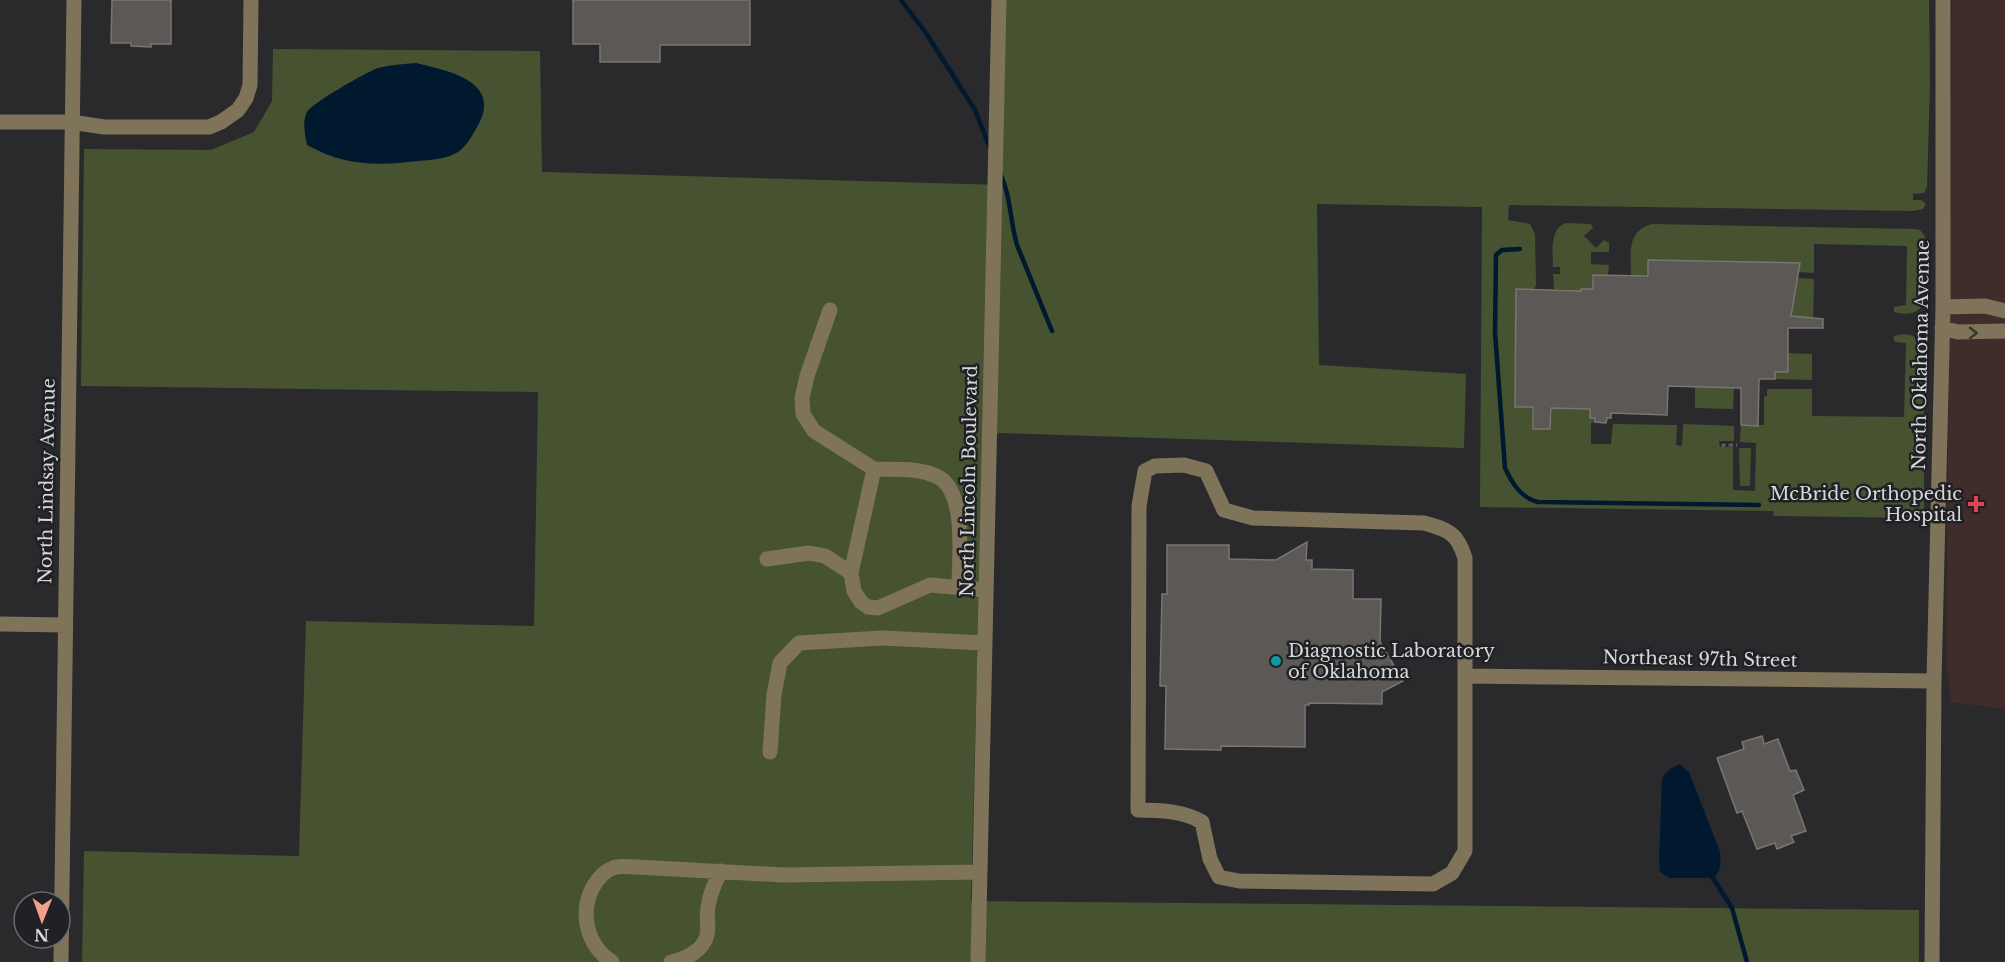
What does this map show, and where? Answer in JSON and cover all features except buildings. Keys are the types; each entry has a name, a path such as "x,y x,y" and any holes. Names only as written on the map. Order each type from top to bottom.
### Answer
{"street":[{"name":"North Lindsay Avenue","path":"62,962 74,0"},
{"path":"0,122 71,122 104,127 196,128 221,122 238,110 246,98 250,85 251,0"},
{"name":"North Lincoln Boulevard","path":"978,962 999,0"},
{"name":"North Oklahoma Avenue","path":"1932,962 1934,681 1942,328 1943,0"},
{"path":"1942,307 1985,306 2005,311"},
{"path":"830,310 807,376 802,398 803,414 814,431 874,469 908,470 940,478 955,498 959,520 958,587"},
{"path":"1942,328 1958,333 2005,331"},
{"path":"1184,465 1206,471 1224,510 1253,518 1424,523 1447,530 1460,542 1465,558 1466,676 1465,850 1452,873 1433,884 1239,881 1219,877 1210,859 1202,822 1193,817 1157,810 1138,810 1139,506 1145,471 1155,466 1184,465"},
{"path":"874,469 851,573 854,591 861,602 868,607 878,608 930,585 986,590"},
{"path":"767,559 809,553 825,556 851,573"},
{"path":"0,624 65,625"},
{"path":"770,753 774,695 780,663 799,644 882,638 984,643"},
{"name":"Northeast 97th Street","path":"1466,676 1934,681"},
{"path":"612,962 603,957 589,936 585,918 586,899 597,879 613,867 784,875 980,872"},
{"path":"671,962 699,950 707,935 707,910 711,890 722,872"}],"path":[{"path":"1723,447 1723,445 1737,445"}],"shaded area":[{"name":"McBride Orthopedic Hospital","path":"1952,0 2005,0 2005,709 1951,702 1946,657"}],"green space":[{"path":"1004,0 1929,0 1930,82 1927,187 1924,193 1913,194 1913,200 1921,200 1926,204 1923,209 1913,211 1509,205 1508,220 1530,224 1535,234 1536,285 1516,407 1532,407 1533,429 1550,429 1552,408 1590,395 1590,418 1595,418 1595,422 1591,423 1591,444 1611,444 1613,424 1677,425 1676,445 1682,446 1683,424 1734,426 1734,441 1719,441 1720,447 1733,447 1733,490 1755,491 1756,443 1740,442 1741,425 1764,425 1764,397 1767,396 1767,389 1812,389 1812,416 1904,417 1906,343 1895,342 1893,337 1907,334 1919,340 1924,348 1924,518 1774,516 1773,511 1480,507 1482,207 1317,204 1319,365 1466,374 1464,448 999,433 983,445 971,901 1919,910 1919,962 82,962 84,851 299,856 306,621 534,626 538,392 81,386 84,149 211,150 254,132 272,101 273,49 540,51 542,172 1002,185"},
{"path":"1566,223 1591,224 1593,228 1584,236 1596,248 1604,240 1609,243 1609,252 1591,252 1591,264 1609,265 1608,275 1592,275 1593,289 1581,289 1583,316 1571,314 1571,290 1554,289 1553,274 1560,274 1560,267 1553,267 1554,236 1557,230"},
{"path":"1652,224 1920,230 1925,236 1924,302 1912,313 1894,312 1894,307 1906,305 1907,246 1814,244 1814,273 1798,272 1799,263 1648,260 1648,276 1631,276 1631,252 1634,238 1644,227"},
{"path":"1797,278 1814,279 1813,328 1810,318 1791,316"},
{"path":"1788,353 1812,354 1812,380 1775,379 1775,372 1788,372"},
{"path":"1695,387 1734,387 1733,409 1695,408"},
{"path":"1739,448 1751,448 1750,486 1740,486"}],"water":[{"path":"416,63 443,70 469,81 478,89 483,99 483,111 477,127 467,144 458,152 433,160 374,164 348,161 307,145 304,128 305,116 318,102 372,70"},
{"path":"1679,764 1689,772 1720,852 1721,863 1713,878 1670,878 1660,872 1662,778 1670,769"}],"waterway":[{"path":"901,0 926,33 975,110 990,148"},
{"path":"1000,173 1017,245 1052,331"},
{"path":"1520,249 1502,250 1496,255 1495,332 1505,468 1518,489 1527,497 1538,502 1759,505"},
{"path":"1713,878 1732,908 1747,962"}],"place":[{"name":"McBride Orthopedic Hospital","path":"1976,504"},
{"name":"Diagnostic Laboratory of Oklahoma","path":"1276,661"}]}
